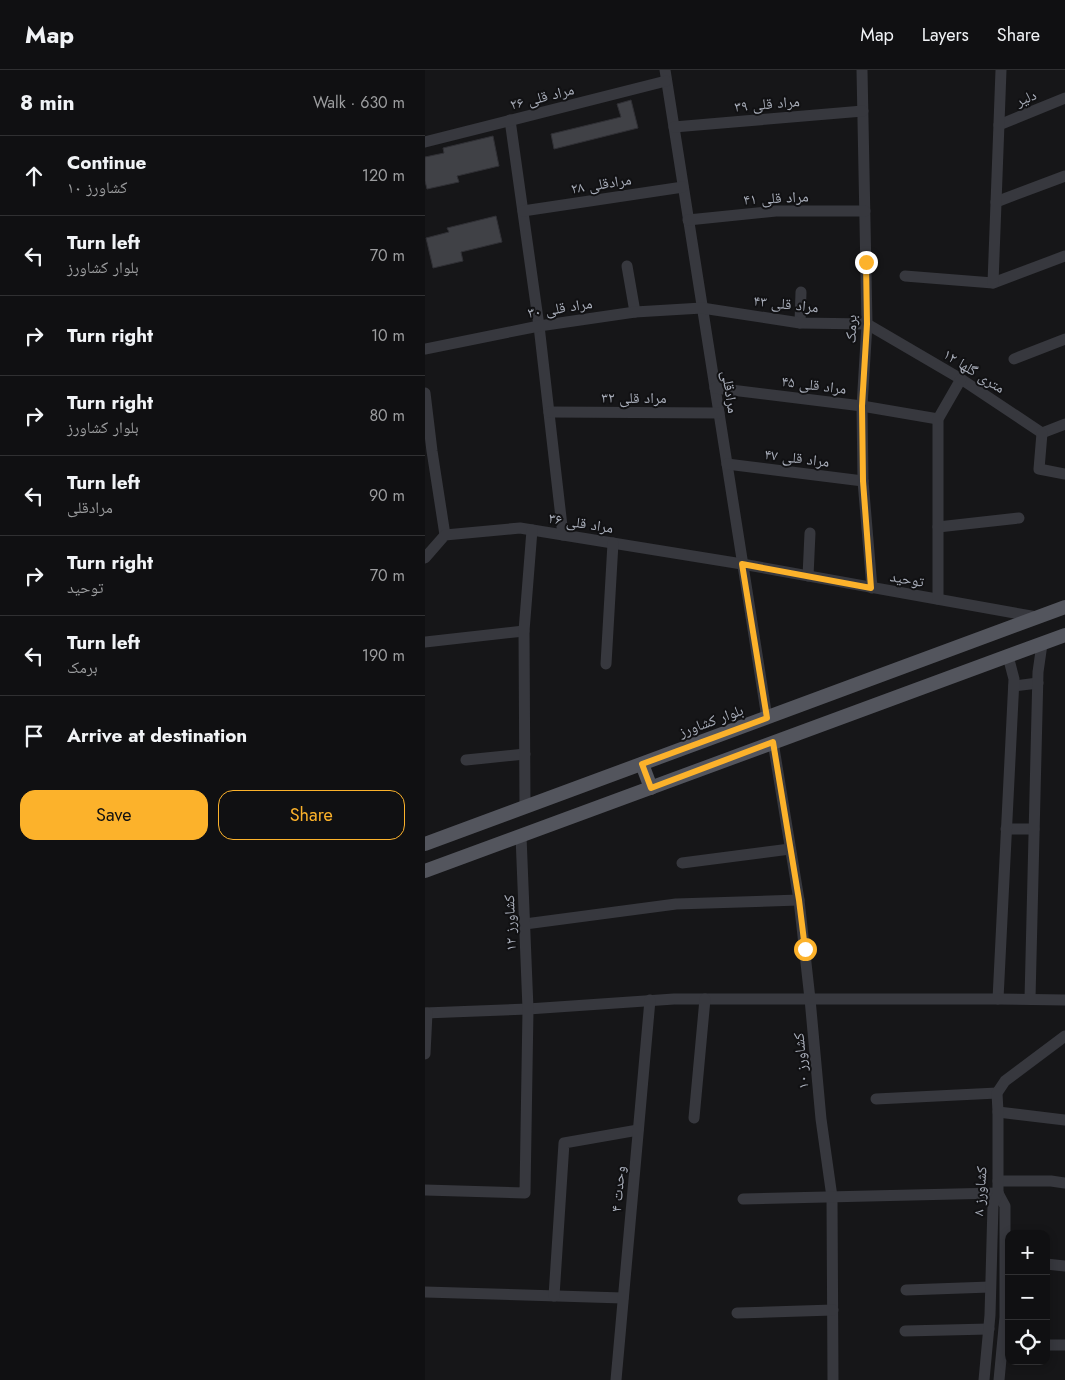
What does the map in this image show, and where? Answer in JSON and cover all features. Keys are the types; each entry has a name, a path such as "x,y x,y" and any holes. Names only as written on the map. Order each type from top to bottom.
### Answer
{"main road":[{"name":"بلوار کشاورز","path":"425,844 1065,607"},
{"path":"425,872 1065,635"},
{"path":"642,764 651,788"}],"street":[{"name":"برمک","path":"862,70 867,324 862,406 863,481 871,588"},
{"path":"993,283 1001,70"},
{"name":"مراد قلی ۲۶","path":"425,142 511,120 666,75"},
{"name":"مرادقلی","path":"666,75 767,718"},
{"name":"دلیر","path":"999,125 1065,98"},
{"name":"مراد قلی ۳۹","path":"674,127 863,111"},
{"path":"511,120 539,326 563,535"},
{"path":"996,202 1065,176"},
{"name":"مرادقلی ۲۸","path":"523,211 683,187"},
{"name":"مراد قلی ۴۱","path":"688,220 776,211 865,211"},
{"path":"905,276 993,283 1065,256"},
{"path":"627,266 635,312"},
{"path":"800,322 801,292"},
{"name":"مراد قلی ۳۰","path":"425,349 539,326 635,312 702,308"},
{"name":"مراد قلی ۴۳","path":"702,308 800,322 867,324"},
{"name":"۱۲ متری گلها","path":"867,324 961,379 1042,433"},
{"path":"1014,359 1065,339"},
{"path":"938,599 938,419 961,379"},
{"name":"مراد قلی ۴۵","path":"715,388 862,406 938,419"},
{"path":"425,393 430,472 445,535 425,558"},
{"name":"مراد قلی ۳۲","path":"549,412 719,413"},
{"path":"1065,424 1042,433 1039,469 1065,474"},
{"name":"مراد قلی ۴۷","path":"727,464 863,481"},
{"path":"938,527 1019,518"},
{"name":"مراد قلی ۳۶","path":"445,535 520,528 742,564"},
{"path":"525,807 524,631 532,530"},
{"path":"808,576 810,533"},
{"path":"606,664 613,543"},
{"name":"توحید","path":"742,564 1037,617"},
{"path":"425,642 524,631"},
{"path":"1030,999 1038,683 1042,644"},
{"path":"998,999 1014,686 1014,679 1007,656"},
{"path":"1014,686 1038,683"},
{"name":"کشاورز ۱۰","path":"773,742 799,900 821,1119 832,1197 833,1380"},
{"path":"466,760 525,754"},
{"path":"1007,829 1035,830"},
{"name":"کشاورز ۱۲","path":"425,1190 525,1194 528,1009 521,836"},
{"path":"682,863 790,849"},
{"path":"525,924 676,904 799,900"},
{"path":"694,1118 705,999"},
{"path":"425,1054 426,1013 528,1009 650,1000 1065,1000"},
{"name":"وحدت ۴","path":"616,1380 650,1000"},
{"path":"876,1099 997,1093 1005,1082 1065,1036"},
{"name":"کشاورز ۸","path":"984,1380 989,1329 993,1205 998,1187 997,1093"},
{"path":"998,1112 1065,1120"},
{"path":"554,1296 564,1143 638,1130"},
{"path":"743,1199 832,1197 998,1187 1051,1181 1065,1183"},
{"path":"998,1187 1005,1206 1006,1230"},
{"path":"991,1258 1005,1259"},
{"path":"1050,1264 1065,1266"},
{"path":"1005,1320 1006,1275"},
{"path":"906,1290 990,1287"},
{"path":"425,1292 623,1298"},
{"path":"737,1313 833,1310"},
{"path":"905,1331 989,1329"},
{"path":"1050,1345 1065,1344"},
{"path":"999,1380 1005,1351"}],"building":[{"path":"631,100 638,128 554,149 551,134 621,117 617,104"},
{"path":"493,136 499,166 457,176 459,182 427,189 425,157 444,153 443,148"},
{"path":"496,216 502,242 461,252 463,261 433,268 426,238 449,232 447,228"}],"route":[{"path":"805,949 799,900 773,742 651,788 642,764 767,718 742,564 871,588 863,481 862,406 867,324 866,262"}]}
